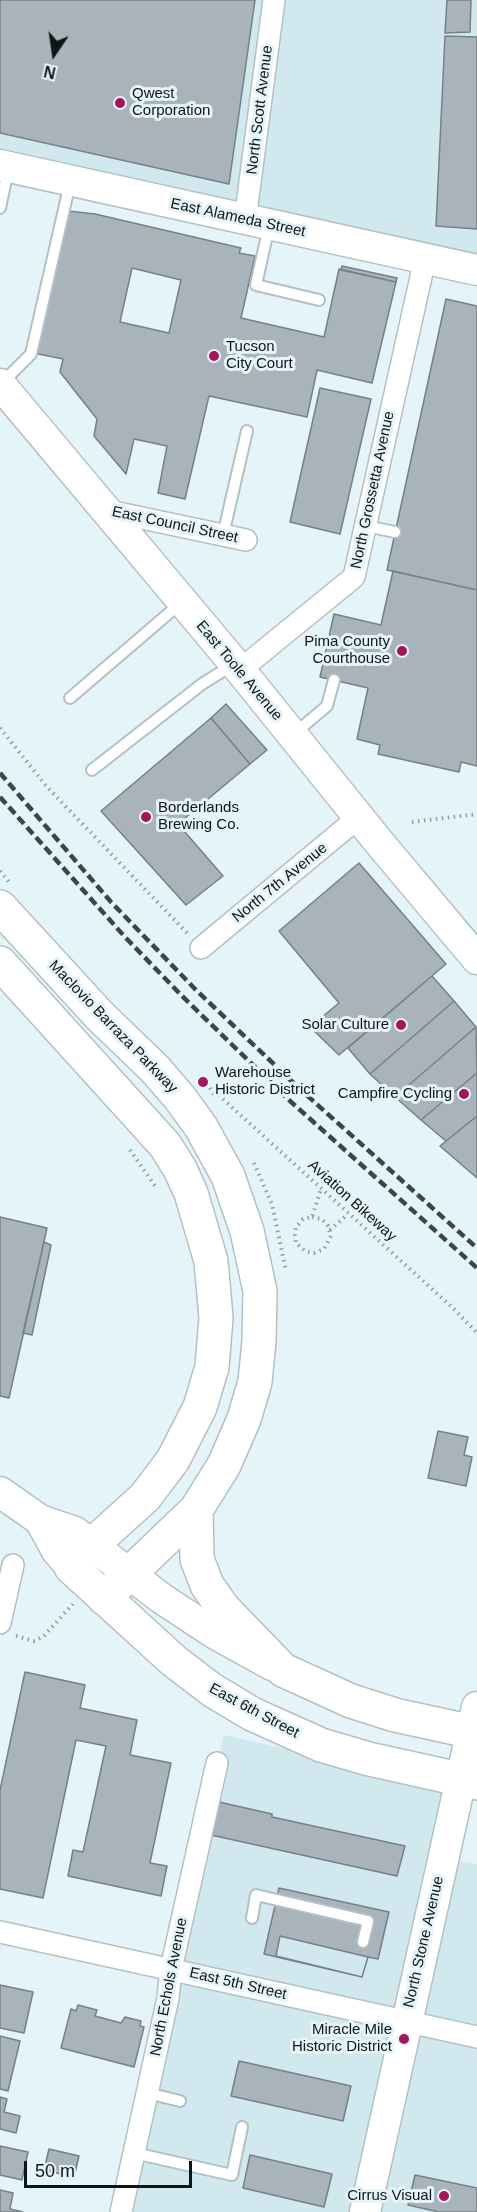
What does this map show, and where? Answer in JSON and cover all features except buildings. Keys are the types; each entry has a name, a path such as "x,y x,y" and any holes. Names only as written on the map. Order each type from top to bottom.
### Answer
{"main road":[{"name":"Maclovio Barraza Parkway","path":"0,907 100,1016 155,1069 180,1098 201,1128 228,1176 248,1232 260,1291 255,1382 244,1419 224,1465 196,1510 129,1574 89,1600"},
{"path":"0,963 165,1145 191,1193 210,1261 216,1318 212,1367 200,1407 173,1460 145,1497 82,1556"},
{"path":"196,1510 197,1560 207,1585 223,1608 283,1670"},
{"name":"East 6th Street","path":"82,1556 89,1600 212,1690 252,1714 321,1745 369,1759 469,1781"},
{"name":"East 6th Street","path":"283,1670 351,1701 395,1715 475,1724"}],"street":[{"name":"North Scott Avenue","path":"257,223 274,0"},
{"name":"East Alameda Street","path":"4,166 477,270"},
{"name":"North Grossetta Avenue","path":"237,667 354,577 425,259"},
{"name":"East Toole Avenue","path":"1,387 237,667 477,958"},
{"name":"East Council Street","path":"104,510 246,540"},
{"name":"North 7th Avenue","path":"201,948 359,817"},
{"name":"East 6th Street","path":"0,1492 40,1520 57,1551 82,1556 129,1574 214,1633 283,1670"},
{"path":"6,1629 13,1565"},
{"name":"North Stone Avenue","path":"364,2212 406,2022 469,1781 475,1724"},
{"name":"North Echols Avenue","path":"121,2212 168,1998 171,1969 217,1763"},
{"name":"East 5th Street","path":"0,1932 477,2037"}],"lane":[{"path":"0,208 4,166"},
{"path":"1,387 31,354 70,181"},
{"path":"257,223 256,285 319,300"},
{"path":"223,535 247,431"},
{"path":"366,525 395,532"},
{"path":"70,698 182,602"},
{"path":"92,770 202,684 237,667"},
{"path":"292,735 327,706 334,680"},
{"path":"252,1918 256,1895 368,1921 363,1942"},
{"path":"147,2093 180,2101"},
{"path":"134,2153 232,2175 242,2127"}],"path":[{"path":"0,728 47,787 201,948"},
{"path":"412,822 477,813"},
{"name":"Aviation Bikeway","path":"218,1102 210,1088 454,1309 477,1333"},
{"path":"129,1149 159,1192"},
{"path":"254,1162 272,1204 286,1273"},
{"path":"312,1217 321,1189"},
{"path":"330,1230 348,1214"},
{"path":"312,1217 322,1219 330,1230 331,1236 324,1249 314,1253 305,1251 296,1243 295,1235 303,1219 312,1217"},
{"path":"6,1629 34,1641 43,1637 89,1600"}],"shaded area":[{"path":"0,0 477,0 477,270 0,165"},
{"path":"224,1735 459,1788 444,1858 477,1864 477,2212 121,2212 172,1966"}],"railway":[{"path":"0,773 111,902 195,989 301,1090 477,1248"},
{"path":"0,797 125,937 182,996 290,1101 477,1268"}],"place":[{"name":"Qwest Corporation","path":"120,103"},
{"name":"Tucson City Court","path":"214,356"},
{"name":"Pima County Courthouse","path":"402,651"},
{"name":"Borderlands Brewing Co.","path":"146,817"},
{"name":"Solar Culture","path":"401,1025"},
{"name":"Warehouse Historic District","path":"203,1082"},
{"name":"Campfire Cycling","path":"464,1094"},
{"name":"Miracle Mile Historic District","path":"404,2039"},
{"name":"Cirrus Visual","path":"444,2196"}]}
